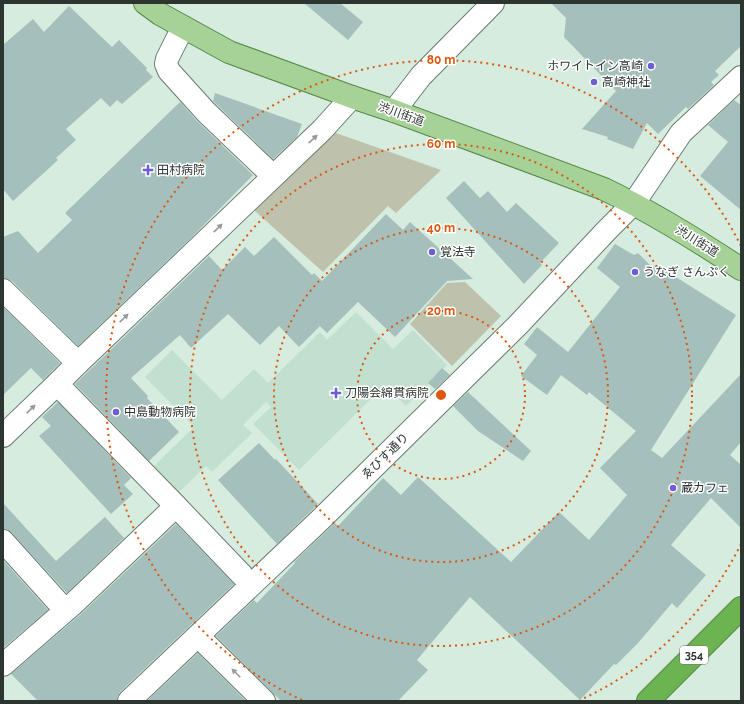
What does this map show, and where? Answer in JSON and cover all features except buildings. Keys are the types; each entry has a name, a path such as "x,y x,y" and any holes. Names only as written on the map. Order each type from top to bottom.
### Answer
{"highway":[{"name":"354","path":"648,701 741,608"}],"main road":[{"name":"渋川街道","path":"145,3 160,14 229,52 394,111 604,189 634,203 697,240 741,269"}],"street":[{"path":"394,111 421,76 493,3"},
{"path":"183,26 167,59 166,64 169,71 206,112 273,176"},
{"name":"ゑびす通り","path":"129,701 320,520 518,325 634,203 680,133 741,77"},
{"path":"3,436 322,130 352,97"},
{"path":"3,290 78,363"},
{"path":"57,384 242,576"},
{"path":"3,665 65,610 176,506"},
{"path":"3,541 65,610"},
{"path":"198,636 264,701"}],"shaded area":[{"path":"333,132 441,170 396,213 388,206 323,272 253,209"},
{"path":"465,282 501,316 452,366 410,324 447,283"},
{"path":"356,312 393,349 413,330 447,365 406,406 385,385 299,470 253,424 271,407 266,402 243,425 252,433 212,472 206,466 177,494 152,468 194,427 145,377 172,350 222,400 254,369 268,383 320,332 327,340"}],"place":[{"name":"ホワイトイン高崎","path":"651,66"},
{"name":"高崎神社","path":"594,82"},
{"name":"田村病院","path":"148,170"},
{"name":"覚法寺","path":"432,252"},
{"name":"うなぎ さんぷく","path":"635,272"},
{"name":"刀陽会綿貫病院","path":"336,393"},
{"name":"中島動物病院","path":"116,412"},
{"name":"蔵カフェ","path":"673,488"}]}
